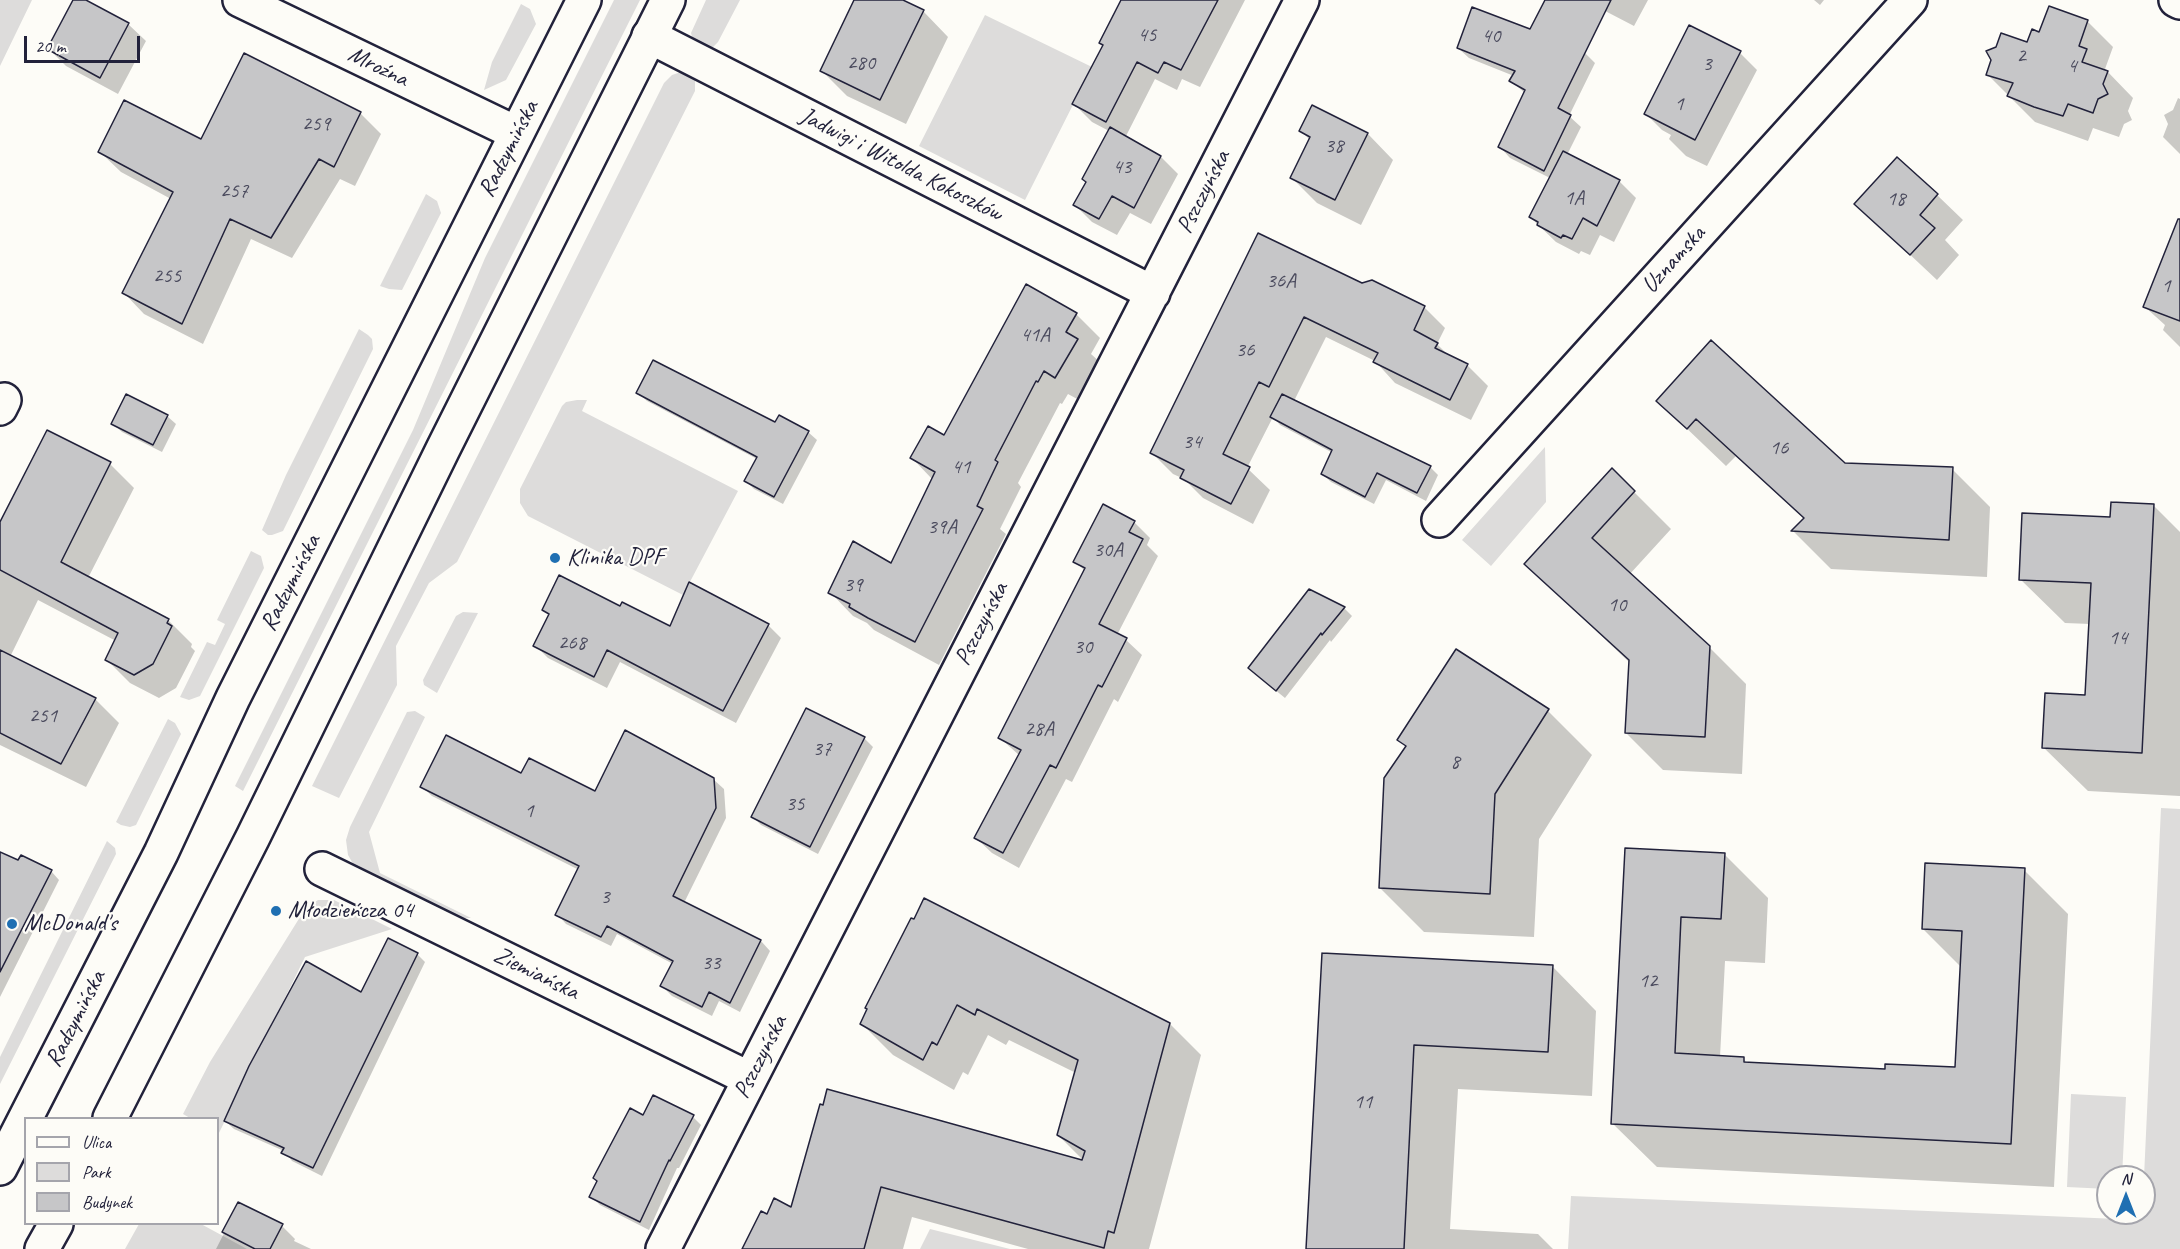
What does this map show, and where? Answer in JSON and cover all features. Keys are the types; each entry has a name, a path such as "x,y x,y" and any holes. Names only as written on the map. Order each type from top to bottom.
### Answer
{"street":[{"name":"Mroźna","path":"240,0 516,133"},
{"name":"Radzymińska","path":"26,1117 156,863 233,698 584,0"},
{"path":"111,1117 668,0"},
{"name":"Pszczyńska","path":"663,1249 1302,0"},
{"name":"Uznamska","path":"1439,520 1910,0"},
{"name":"Jadwigi i Witolda Kokoszków","path":"650,36 1153,293"},
{"name":"Ziemiańska","path":"322,869 750,1079"},
{"name":"Radzymińska","path":"0,1168 24,1121"},
{"path":"42,1249 55,1225"}],"green space":[{"path":"0,0 32,0 0,66"},
{"path":"614,0 640,0 243,791 235,786 413,430 485,258"},
{"path":"706,0 740,0 718,42 713,47 702,49 694,44 691,33"},
{"path":"521,4 530,9 536,24 506,80 484,90 492,62"},
{"path":"985,15 1092,67 1025,200 919,146"},
{"path":"681,72 693,75 695,91 457,562 429,583 396,646 397,685 339,798 312,786 664,83 672,75"},
{"path":"426,194 437,201 441,213 402,290 380,286"},
{"path":"359,329 372,339 373,349 283,531 268,535 262,530 286,475"},
{"path":"587,400 582,411 738,491 683,595 528,516 520,503 520,489 562,406 566,402"},
{"path":"1545,447 1546,502 1491,566 1462,540"},
{"path":"251,551 261,556 264,568 200,696 189,700 180,697 207,642 215,645 225,624 217,620"},
{"path":"463,612 478,613 437,693 424,685 423,680 456,616"},
{"path":"415,711 425,717 369,832 380,873 471,918 464,918 419,897 417,901 356,869 348,855 346,840 350,827 407,712"},
{"path":"168,719 175,723 181,734 136,825 130,827 121,825 116,822"},
{"path":"2161,808 2180,809 2180,1249 1568,1249 1571,1196 2096,1218 2096,1225 2156,1225 2156,1165 2145,1165"},
{"path":"107,841 115,848 116,854 0,1084 0,1057"},
{"path":"318,900 334,900 392,929 305,957 219,1133 219,1117 188,1117 183,1114 210,1062 305,909"},
{"path":"2071,1094 2126,1097 2123,1165 2096,1165 2096,1188 2067,1187"},
{"path":"138,1225 203,1225 247,1249 125,1249"},
{"path":"930,1229 1010,1249 920,1249"}],"building":[{"path":"73,0 86,0 129,23 100,78 47,49"},
{"path":"854,0 903,0 924,10 880,100 820,71"},
{"path":"1121,0 1218,0 1181,70 1164,62 1158,73 1137,62 1106,122 1072,104 1103,45 1099,43"},
{"path":"1545,0 1611,0 1558,108 1571,115 1544,171 1498,147 1525,90 1509,81 1515,71 1457,48 1472,7 1530,29"},
{"path":"2049,6 2088,20 2079,46 2087,49 2082,62 2108,71 2103,84 2108,94 2098,99 2093,113 2068,104 2063,116 2034,107 2007,96 2013,83 1986,75 1991,60 1986,51 1996,47 2001,33 2027,42 2032,29 2039,32"},
{"path":"1689,25 1741,51 1695,140 1644,114"},
{"path":"244,53 361,112 334,167 319,159 271,238 230,219 182,324 122,293 173,192 98,152 124,100 201,139"},
{"path":"1312,105 1368,133 1335,200 1290,178 1310,137 1299,131"},
{"path":"1110,127 1161,156 1134,208 1112,196 1099,219 1073,205 1086,182 1082,179"},
{"path":"1563,151 1620,180 1597,226 1583,218 1572,239 1563,235 1561,238 1537,225 1538,222 1529,217"},
{"path":"1897,157 1938,194 1920,215 1935,228 1910,255 1854,204"},
{"path":"2178,219 2180,219 2180,321 2143,307"},
{"path":"1258,233 1362,283 1372,280 1425,306 1414,330 1438,343 1435,348 1468,364 1450,400 1373,362 1378,353 1304,317 1269,387 1259,382 1223,454 1250,467 1231,504 1180,478 1184,470 1150,453"},
{"path":"1026,284 1077,313 1066,332 1078,339 1055,378 1044,371 1038,382 1036,381 995,460 998,462 977,506 983,509 915,642 868,618 849,607 850,604 828,593 853,541 891,563 935,472 910,458 928,426 944,435"},
{"path":"1711,340 1845,463 1953,467 1949,540 1791,531 1804,518 1696,419 1687,429 1656,401"},
{"path":"653,360 775,422 779,415 809,431 774,497 744,481 757,457 636,393"},
{"path":"126,394 168,415 153,445 111,424"},
{"path":"1282,394 1431,466 1417,493 1377,473 1365,497 1321,474 1332,450 1270,417"},
{"path":"47,430 111,462 61,562 169,619 167,623 172,626 153,664 134,675 105,660 118,633 0,570 0,522"},
{"path":"1612,468 1635,491 1592,538 1710,646 1705,737 1625,733 1629,660 1524,564"},
{"path":"2111,502 2154,504 2142,753 2042,748 2045,693 2085,695 2091,583 2019,580 2022,513 2110,517"},
{"path":"1103,504 1135,521 1129,532 1143,539 1099,624 1127,638 1102,687 1098,685 1056,768 1050,765 1003,853 974,838 1021,750 998,738 1085,568 1073,562"},
{"path":"559,575 620,606 622,602 670,626 689,582 769,624 723,711 607,650 594,677 533,646 549,614 542,610"},
{"path":"1309,589 1345,607 1322,635 1321,633 1276,691 1248,668"},
{"path":"1456,649 1549,709 1495,794 1490,894 1379,888 1384,778 1406,746 1397,740"},
{"path":"0,650 96,698 61,764 0,733"},
{"path":"806,708 865,737 810,847 751,817"},
{"path":"625,730 714,778 716,808 673,896 761,940 730,1003 709,992 702,1007 660,986 673,961 607,926 601,937 555,915 579,866 420,787 446,735 521,773 529,758 595,791"},
{"path":"1625,848 1725,853 1721,919 1681,917 1675,1053 1744,1057 1744,1062 1885,1069 1885,1064 1955,1067 1962,931 1922,929 1925,863 2025,868 2011,1144 1611,1124"},
{"name":"McDonald's","path":"0,852 18,860 21,855 52,870 0,972"},
{"path":"924,898 1170,1023 1114,1233 1108,1231 1104,1248 881,1187 864,1249 742,1249 761,1211 767,1214 774,1198 791,1207 820,1104 823,1105 827,1089 1082,1160 1085,1151 1057,1135 1078,1060 977,1009 975,1015 957,1005 937,1045 932,1042 923,1060 860,1024 867,1009 865,1008 911,918 914,919"},
{"path":"388,938 418,953 313,1168 281,1153 284,1148 224,1121 249,1066 306,961 361,992"},
{"path":"1322,953 1553,965 1548,1052 1414,1045 1404,1249 1306,1249"},
{"path":"653,1095 694,1115 669,1160 640,1222 589,1197 597,1181 593,1178 630,1108 643,1115"},
{"path":"238,1202 283,1224 270,1249 255,1249 222,1232"}],"place":[{"name":"Klinika DPF","path":"555,558"},
{"name":"Młodzieńcza 04","path":"276,911"},
{"name":"McDonald's","path":"12,924"}]}
